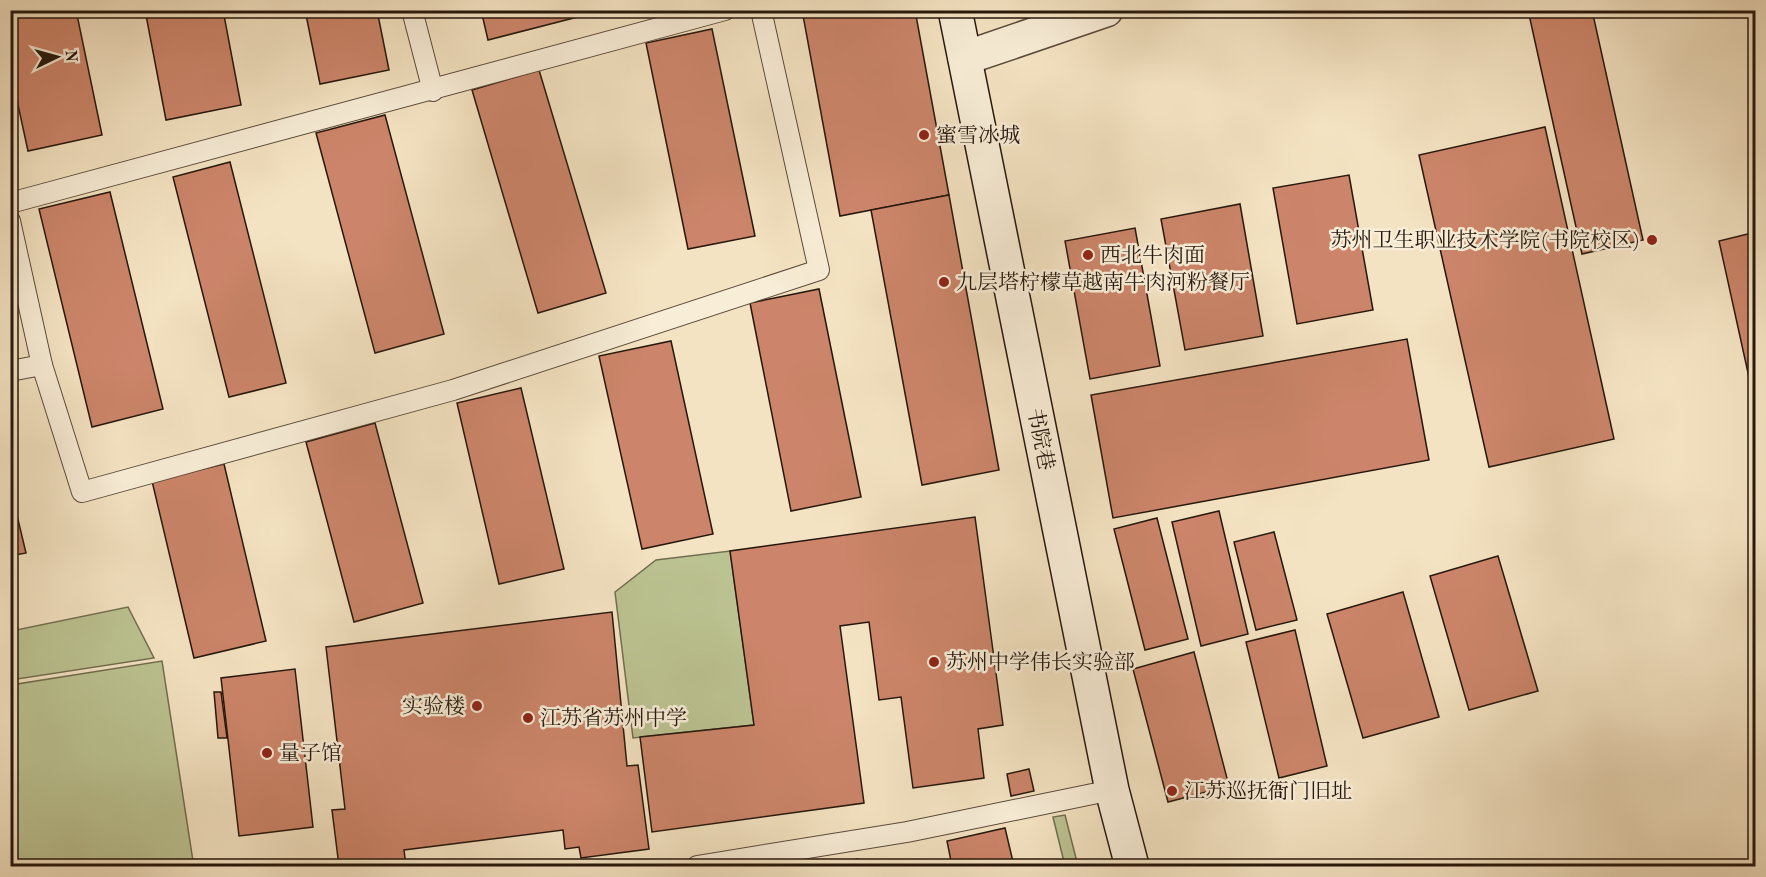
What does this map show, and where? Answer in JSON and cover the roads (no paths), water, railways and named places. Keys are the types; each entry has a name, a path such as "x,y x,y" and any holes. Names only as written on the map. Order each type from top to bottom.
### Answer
{"main road":[{"name":"书院巷","path":"955,10 1112,790 1132,867"},
{"path":"965,58 1106,10"}],"lane":[{"path":"412,10 433,91"},
{"path":"10,203 433,91 725,10"},
{"path":"10,221 42,365 82,492 453,390 819,270 761,10"},
{"path":"10,371 42,365"},
{"path":"697,867 907,832 1112,790"}],"place":[{"name":"蜜雪冰城","path":"924,135"},
{"name":"苏州卫生职业技术学院(书院校区)","path":"1652,240"},
{"name":"西北牛肉面","path":"1088,255"},
{"name":"九层塔柠檬草越南牛肉河粉餐厅","path":"944,282"},
{"name":"苏州中学伟长实验部","path":"934,662"},
{"name":"实验楼","path":"477,706"},
{"name":"江苏省苏州中学","path":"528,718"},
{"name":"量子馆","path":"267,753"},
{"name":"江苏巡抚衙门旧址","path":"1172,791"}]}
